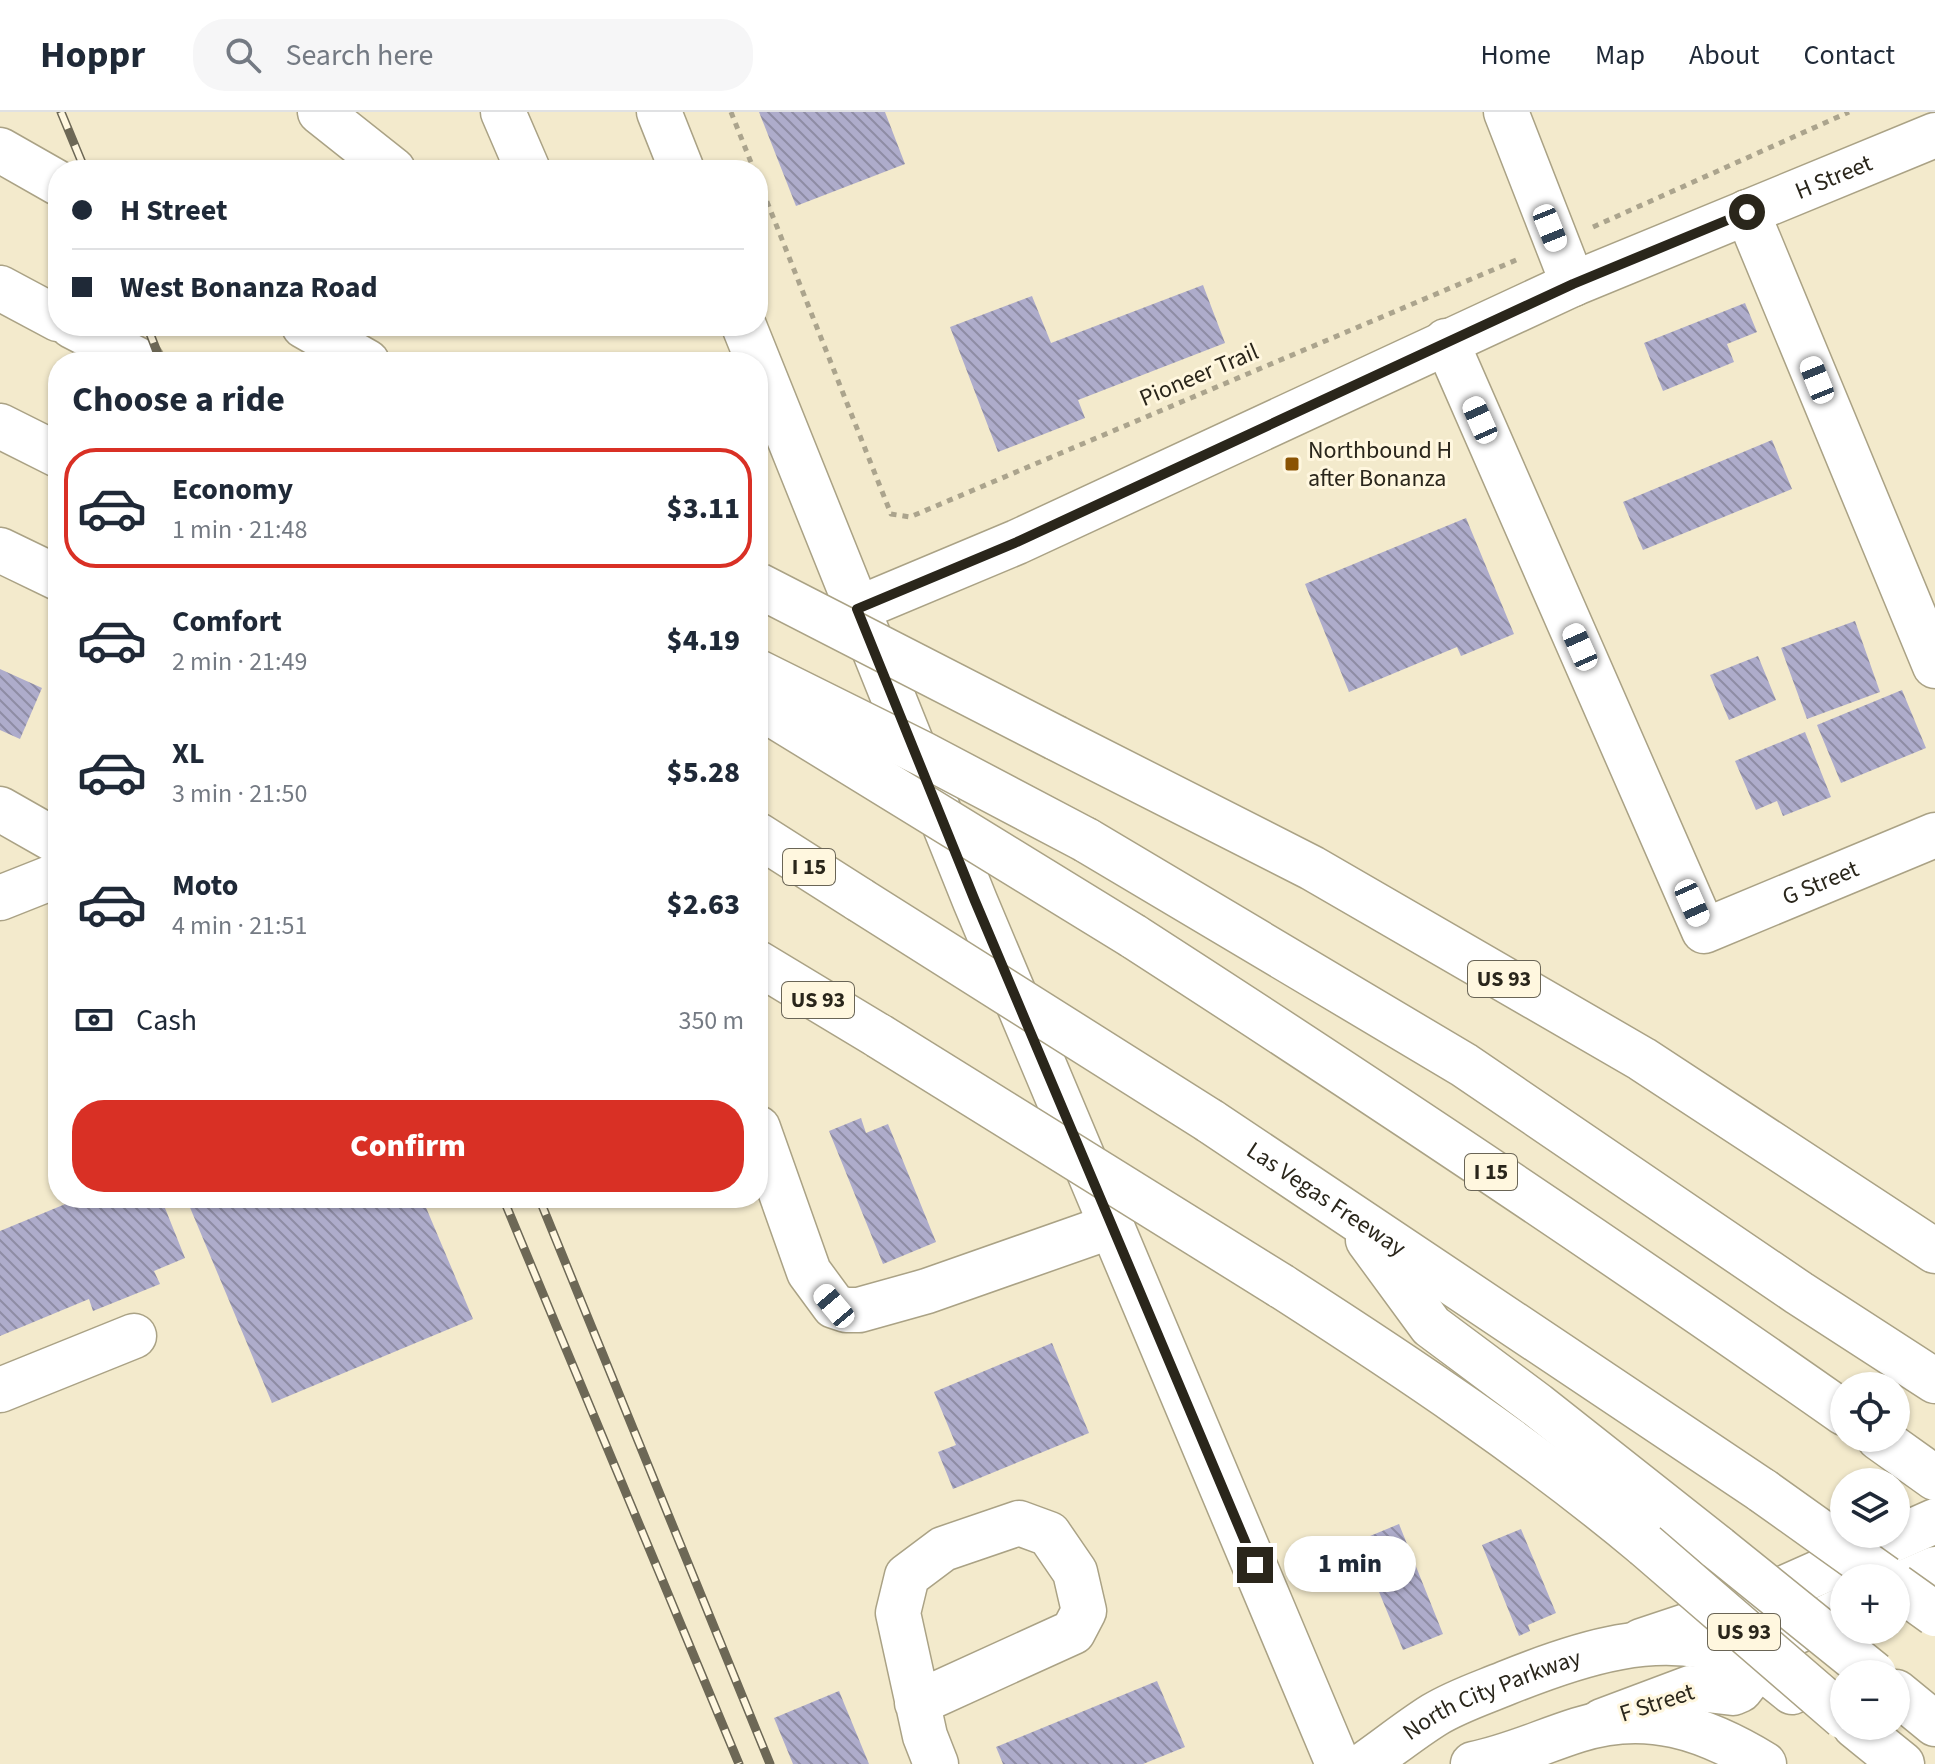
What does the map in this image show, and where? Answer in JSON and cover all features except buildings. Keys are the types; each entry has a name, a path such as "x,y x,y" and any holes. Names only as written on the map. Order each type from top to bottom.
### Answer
{"main road":[{"path":"320,112 380,160"},
{"path":"503,112 524,160"},
{"path":"659,112 678,160"},
{"path":"1506,112 1573,284"},
{"name":"H Street","path":"857,609 1017,542 1573,284 1935,135"},
{"path":"0,150 48,177"},
{"path":"1747,212 1935,666"},
{"path":"0,288 48,314"},
{"path":"91,336 123,352"},
{"path":"322,336 350,352"},
{"name":"G Street","path":"1446,341 1704,931 1935,835"},
{"path":"768,386 981,915 1338,1764"},
{"path":"0,426 48,450"},
{"path":"0,550 48,573"},
{"name":"US 93","path":"768,590 1312,868 1628,1051 1935,1251"},
{"path":"768,677 1086,840 1464,1065 1799,1293 1935,1381"},
{"name":"I 15","path":"768,712 1133,936 1330,1063 1830,1403"},
{"path":"0,809 48,836"},
{"name":"Las Vegas Freeway","path":"768,841 1210,1121 1763,1491 1865,1564"},
{"path":"0,898 48,879"},
{"name":"US 93","path":"768,969 1411,1369 1575,1486 1830,1705"},
{"path":"768,1156 809,1272 834,1306 846,1310 859,1310 927,1291 1112,1226"},
{"path":"1350,1216 1431,1326 1537,1405 1857,1660"},
{"path":"0,1390 134,1336"},
{"path":"1898,1452 1935,1478"},
{"path":"1629,1645 1737,1609 1935,1521"},
{"path":"917,1703 1073,1632 1084,1611 1075,1572 1049,1534 1019,1523 943,1549 907,1576 898,1613 917,1703 925,1736 936,1764"},
{"path":"1910,1580 1935,1569"},
{"path":"1910,1596 1935,1614"},
{"name":"F Street","path":"1583,1729 1679,1691 1703,1688 1726,1692 1740,1690 1779,1640 1830,1616"},
{"path":"1629,1645 1693,1644 1737,1655 1758,1666 1880,1764"},
{"name":"North City Parkway","path":"1365,1764 1434,1715 1458,1703 1586,1655 1629,1645"},
{"path":"1910,1703 1935,1724"},
{"path":"1473,1764 1583,1729 1616,1723 1675,1724 1727,1742 1764,1764"},
{"path":"1872,1740 1902,1764"}],"path":[{"path":"731,112 750,160"},
{"name":"Pioneer Trail","path":"768,204 891,514 910,517 1556,243 1849,112"}],"railway":[{"path":"61,112 81,160"},
{"path":"151,336 157,352"},
{"path":"507,1208 739,1764"},
{"path":"543,1208 770,1764"}],"place":[{"name":"Northbound H after Bonanza","path":"1292,464"}],"route":[{"path":"1255,1565 975,901 857,609 1017,542 1573,284 1747,212"}]}
